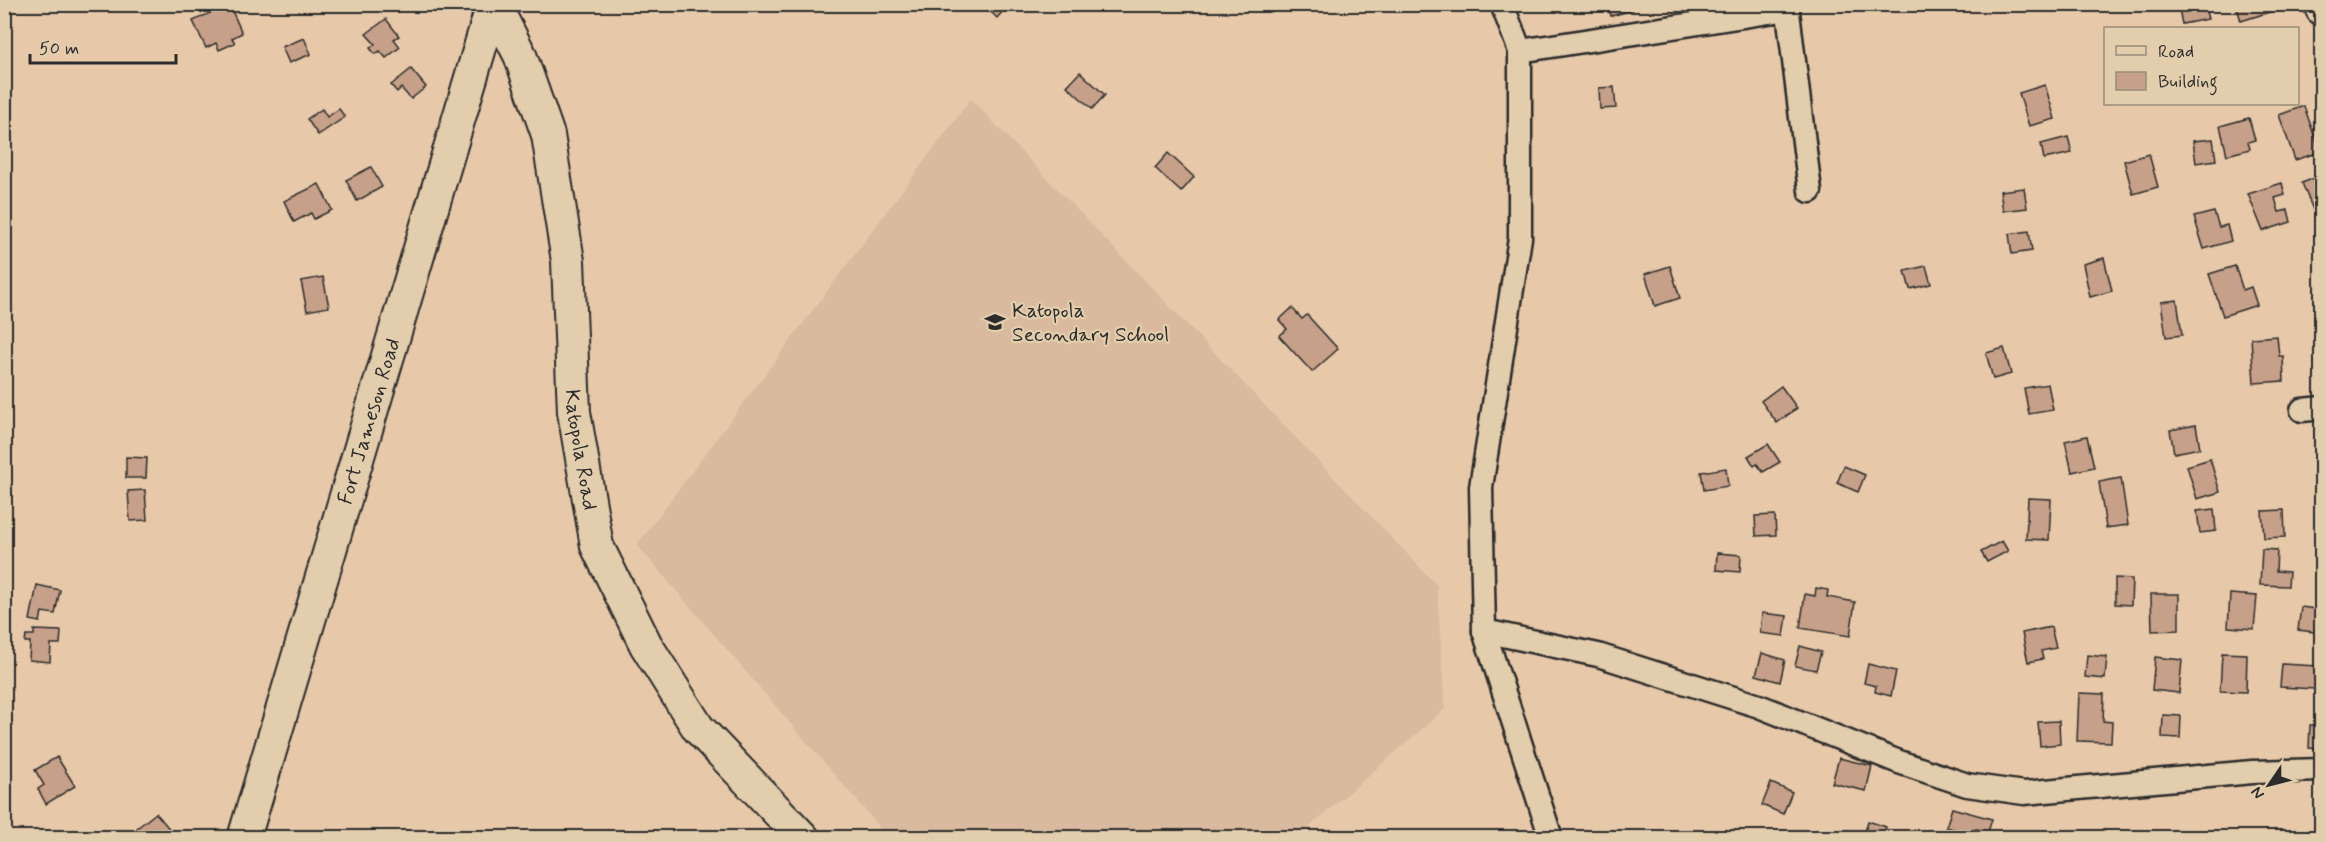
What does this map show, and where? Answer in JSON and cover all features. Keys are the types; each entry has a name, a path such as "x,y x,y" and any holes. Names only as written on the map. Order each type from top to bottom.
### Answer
{"street":[{"name":"Fort Jameson Road","path":"244,837 494,4"},
{"name":"Katopola Road","path":"494,4 520,55 548,135 568,261 574,412 597,546 646,645 698,728 802,837"},
{"path":"1502,4 1520,51 1520,238 1481,487 1484,631 1551,837"},
{"path":"2320,4 2322,9"},
{"path":"1520,51 1788,7 1810,191"},
{"path":"1484,631 1598,656 1759,706 1899,762 1967,785 2024,793 2252,772 2322,770"}],"shaded area":[{"name":"Katopola Secondary School","path":"971,99 1437,585 1445,709 1298,837 888,837 637,545"}],"building":[{"path":"229,4 242,33 232,38 235,43 219,50 216,43 206,48 193,21"},
{"path":"983,4 1009,4 997,18"},
{"path":"1600,4 1632,4 1633,10 1611,16 1609,9 1603,11"},
{"path":"2178,4 2204,4 2208,19 2182,24"},
{"path":"2236,4 2271,4 2273,11 2241,21"},
{"path":"386,19 399,36 394,39 400,47 386,58 380,51 375,54 370,48 375,44 366,34"},
{"path":"304,38 311,54 289,63 282,47"},
{"path":"411,69 426,87 411,99 401,88 397,92 391,85"},
{"path":"1080,72 1105,95 1092,109 1067,86"},
{"path":"2045,85 2055,119 2029,126 2019,93"},
{"path":"1614,87 1616,108 1600,109 1599,88"},
{"path":"2304,106 2320,152 2295,160 2279,115"},
{"path":"322,109 327,117 339,109 345,117 318,135 307,119"},
{"path":"2249,118 2255,140 2248,142 2250,149 2227,155 2220,126"},
{"path":"2068,137 2072,153 2044,159 2041,144"},
{"path":"2213,139 2216,160 2196,163 2193,141"},
{"path":"1168,153 1194,177 1181,192 1155,168"},
{"path":"2149,154 2158,187 2133,194 2124,161"},
{"path":"371,167 382,187 357,201 346,180"},
{"path":"2322,175 2322,221 2318,222 2302,183"},
{"path":"2282,183 2285,195 2275,198 2279,212 2288,210 2291,222 2263,231 2248,194"},
{"path":"319,184 332,210 314,219 311,213 294,222 284,201"},
{"path":"2024,188 2027,208 2003,211 2000,191"},
{"path":"2214,212 2219,227 2227,225 2231,241 2204,249 2194,217"},
{"path":"2029,231 2032,251 2012,254 2009,234"},
{"path":"2104,258 2112,291 2090,297 2083,264"},
{"path":"1670,266 1680,298 1655,306 1645,274"},
{"path":"1926,266 1931,284 1910,289 1905,271"},
{"path":"2235,266 2243,290 2251,287 2257,305 2223,316 2209,274"},
{"path":"323,277 329,307 307,311 301,281"},
{"path":"2177,300 2182,335 2166,337 2161,302"},
{"path":"1292,308 1302,319 1307,315 1338,349 1312,372 1279,336 1287,329 1279,320"},
{"path":"2277,336 2279,356 2283,356 2284,381 2254,383 2251,338"},
{"path":"2004,348 2011,374 1993,379 1986,353"},
{"path":"2048,384 2053,410 2029,414 2024,388"},
{"path":"1781,386 1797,408 1777,423 1761,401"},
{"path":"2196,425 2200,448 2174,453 2170,430"},
{"path":"2087,436 2094,467 2072,472 2065,441"},
{"path":"1768,444 1780,462 1763,472 1757,464 1754,466 1748,456"},
{"path":"126,457 147,458 146,478 126,478"},
{"path":"2210,459 2220,492 2197,499 2187,466"},
{"path":"1844,466 1865,475 1858,492 1837,483"},
{"path":"1726,468 1728,486 1704,490 1701,472"},
{"path":"2121,478 2128,525 2106,528 2099,482"},
{"path":"145,490 147,520 130,521 128,491"},
{"path":"2028,498 2051,499 2049,540 2026,539"},
{"path":"2214,509 2216,531 2200,533 2197,511"},
{"path":"2284,510 2285,537 2264,538 2262,511"},
{"path":"1775,515 1776,535 1756,536 1755,516"},
{"path":"2002,541 2008,551 1987,562 1981,552"},
{"path":"2262,549 2277,550 2276,571 2289,572 2288,586 2260,585"},
{"path":"1717,553 1741,555 1740,572 1716,570"},
{"path":"2115,578 2132,579 2131,605 2115,604"},
{"path":"37,585 60,590 55,614 42,612 40,622 30,620"},
{"path":"1816,588 1828,590 1827,597 1855,602 1850,636 1800,628 1805,594 1815,596"},
{"path":"2151,594 2179,594 2179,630 2152,631"},
{"path":"2230,594 2257,596 2254,629 2228,627"},
{"path":"2301,607 2322,610 2322,633 2298,630"},
{"path":"1762,613 1787,616 1784,636 1760,633"},
{"path":"2051,627 2056,648 2041,651 2043,659 2028,662 2022,633"},
{"path":"34,630 61,631 60,644 51,644 50,662 29,660 30,642 25,642 26,635 34,635"},
{"path":"1800,646 1821,652 1816,670 1795,666"},
{"path":"1762,653 1785,660 1780,682 1756,675"},
{"path":"2222,653 2247,654 2246,692 2220,691"},
{"path":"2087,655 2107,657 2105,679 2085,677"},
{"path":"2155,657 2182,660 2179,693 2152,690"},
{"path":"1868,664 1896,671 1891,696 1875,692 1876,686 1864,683"},
{"path":"2282,664 2317,666 2315,689 2280,687"},
{"path":"2079,693 2104,694 2103,721 2112,722 2111,742 2077,741"},
{"path":"2316,701 2322,702 2322,749 2309,748 2310,725 2316,725"},
{"path":"2163,715 2181,716 2180,738 2162,737"},
{"path":"2059,721 2060,744 2040,746 2038,722"},
{"path":"57,757 75,786 46,804 38,789 44,785 35,770"},
{"path":"1839,758 1872,766 1866,791 1832,783"},
{"path":"1771,783 1792,792 1783,814 1762,805"},
{"path":"1952,808 1992,819 1988,832 1976,829 1974,835 1946,827"},
{"path":"156,813 177,838 145,838 137,828"},
{"path":"1868,821 1886,827 1883,838 1863,838"}],"place":[{"name":"Katopola Secondary School","path":"995,322"}]}
